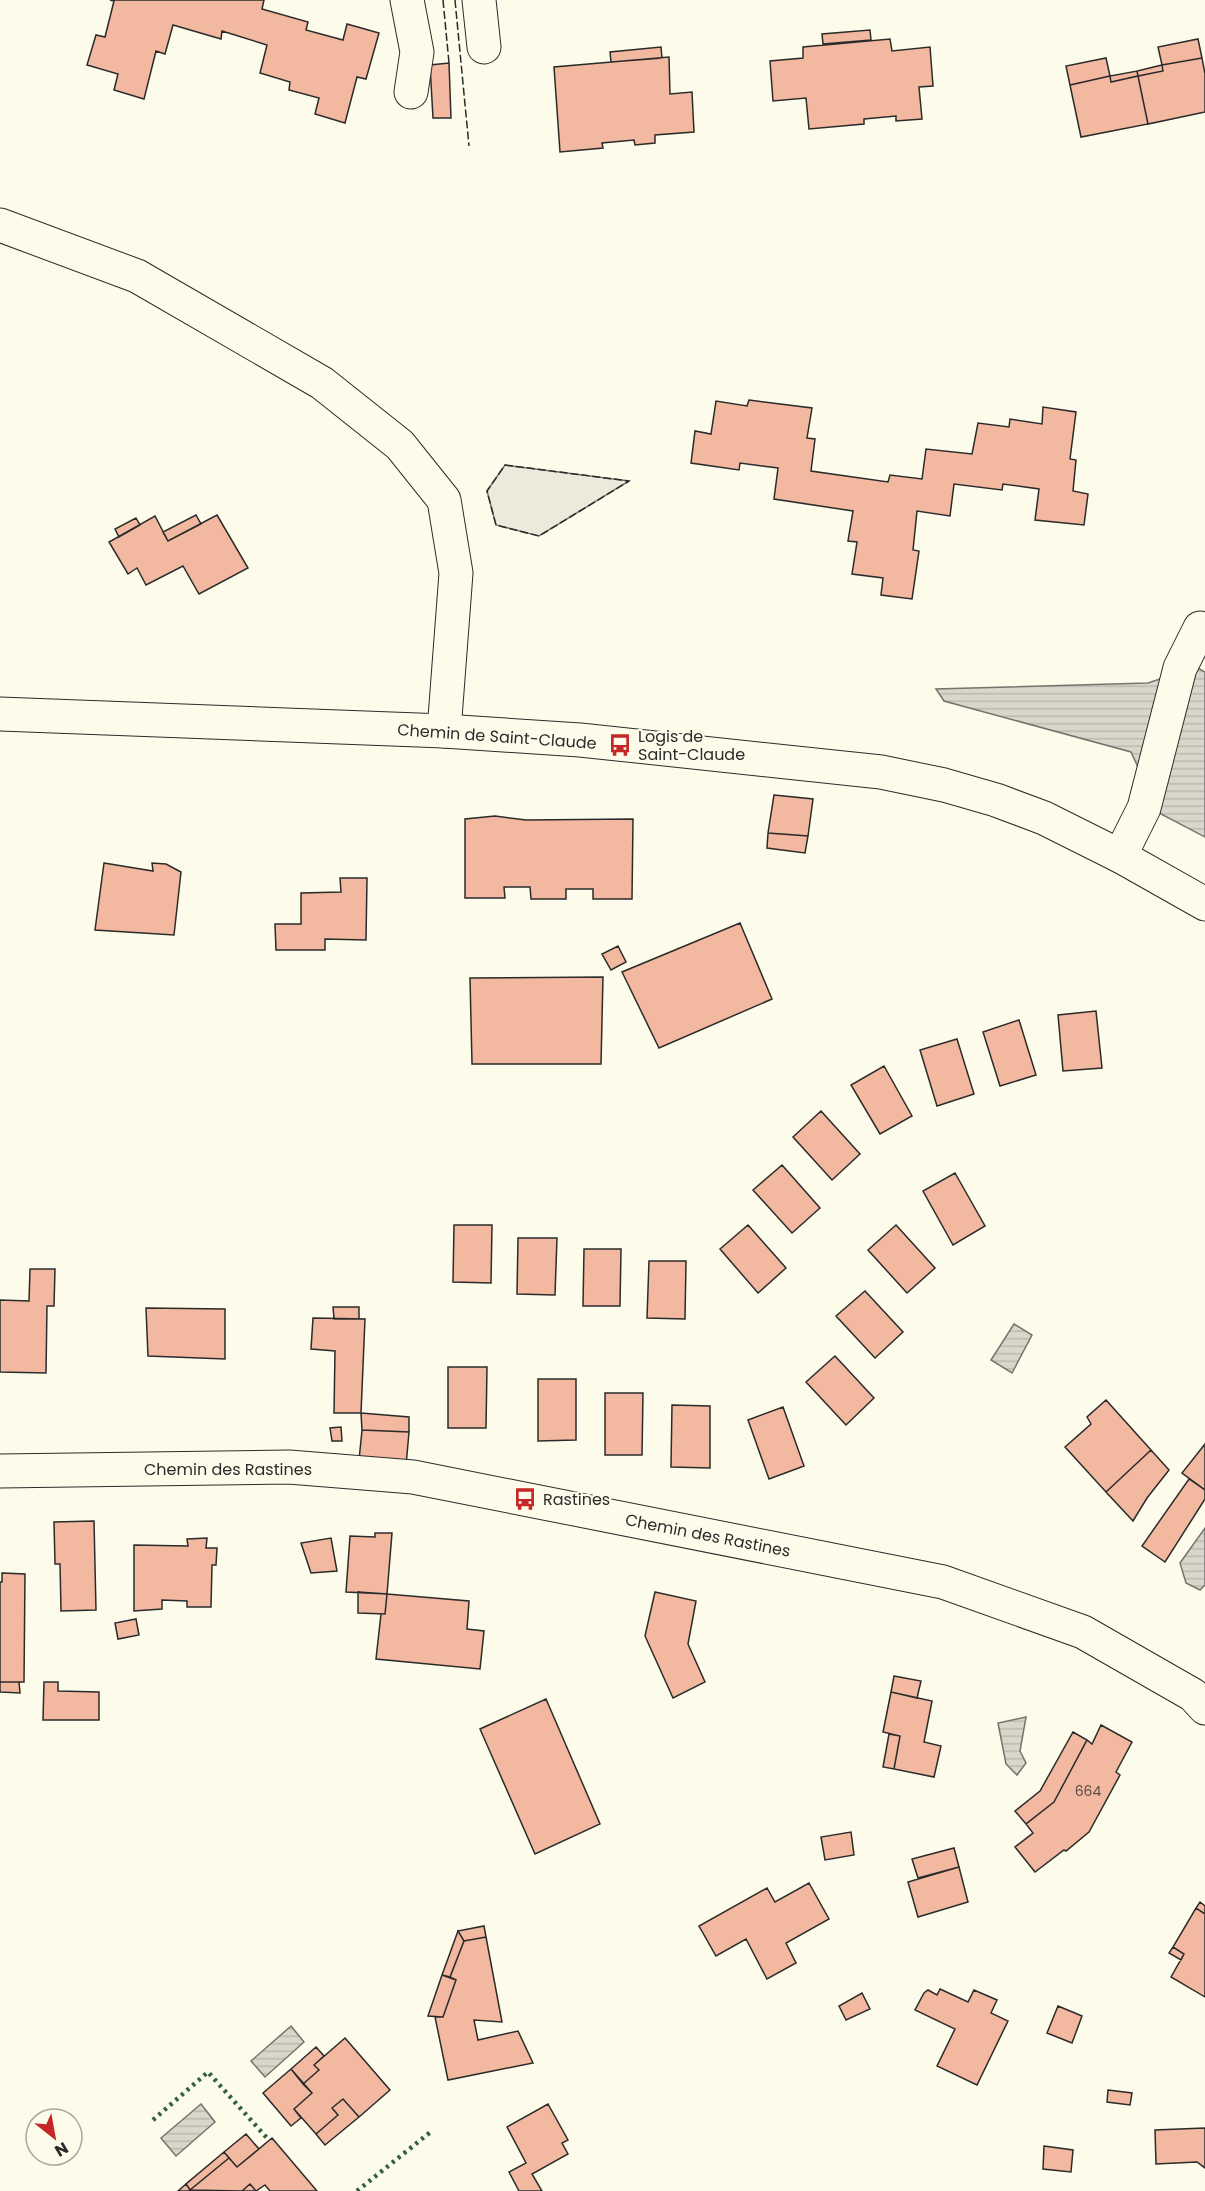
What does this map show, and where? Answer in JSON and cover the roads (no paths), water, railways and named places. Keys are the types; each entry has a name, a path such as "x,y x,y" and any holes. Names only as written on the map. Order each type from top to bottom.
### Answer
{"street":[{"path":"407,0 417,52 411,92"},
{"path":"479,0 484,47"},
{"path":"0,225 137,276 322,383 400,445 444,500 456,573 444,731"},
{"path":"1120,856 1144,808 1180,668 1200,628 1205,629"},
{"name":"Chemin de Saint-Claude","path":"0,714 444,731 580,740 881,772 944,785 996,800 1044,818 1120,856 1205,904"},
{"name":"Chemin des Rastines","path":"0,1471 289,1467 390,1475 712,1535 954,1586 1083,1632 1193,1695 1205,1708"}],"place":[{"name":"Logis de Saint-Claude","path":"620,745"},
{"name":"Rastines","path":"525,1499"}]}
